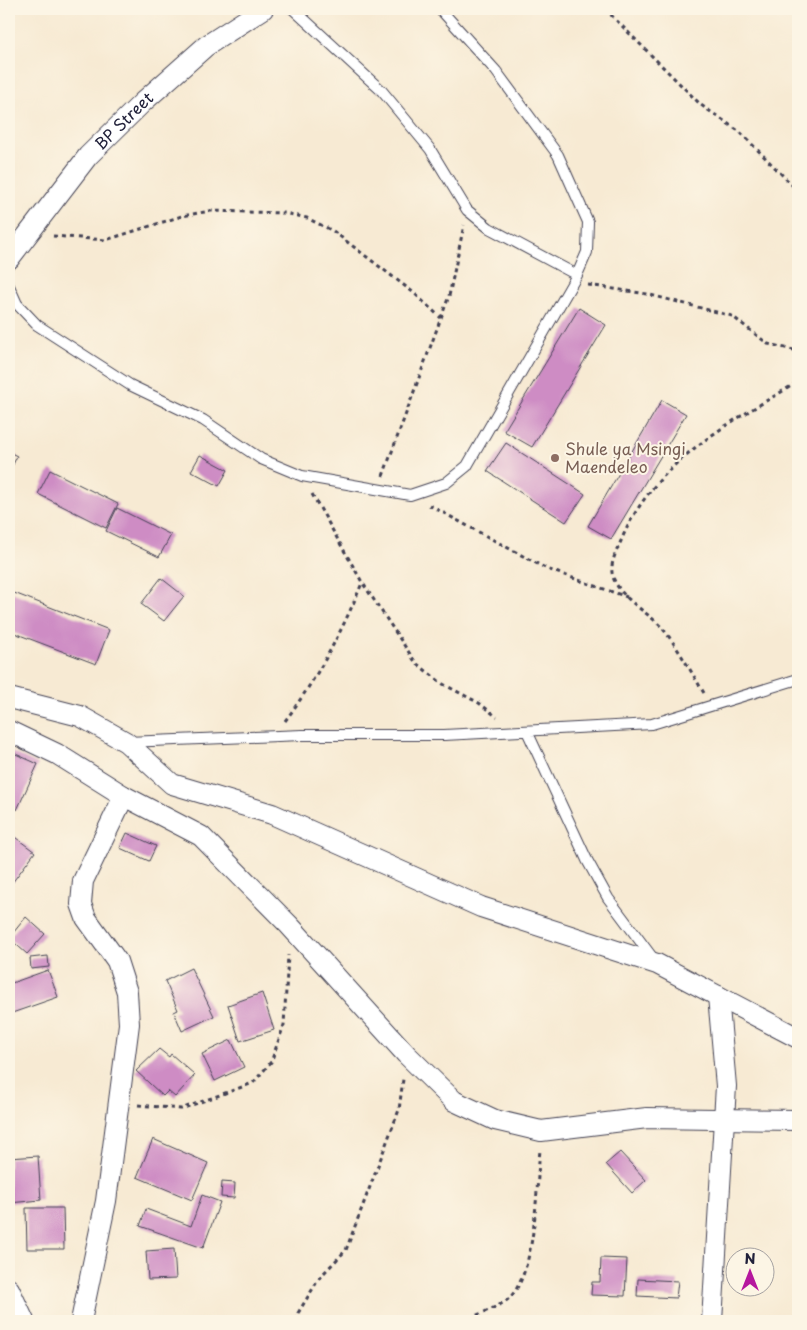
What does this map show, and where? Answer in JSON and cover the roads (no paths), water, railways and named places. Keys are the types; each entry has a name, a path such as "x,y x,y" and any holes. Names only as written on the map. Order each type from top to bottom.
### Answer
{"street":[{"name":"BP Street","path":"9,259 88,156 143,102 206,46 263,9"},
{"path":"9,698 80,716 126,742 172,784 272,814 481,907 657,964 798,1038"},
{"path":"9,731 57,754 124,796 200,836 289,925 406,1054 454,1101 495,1120 541,1131 647,1118 798,1120"},
{"path":"82,1321 106,1201 129,1024 127,992 117,961 86,918 80,904 83,881 124,796"},
{"path":"712,1321 726,1086 718,996"},
{"path":"9,1289 24,1321"}],"lane":[{"path":"293,9 382,91 430,149 467,210 489,228 575,279"},
{"path":"9,286 17,304 37,325 130,385 203,420 261,459 302,476 378,491 410,495 446,483 467,466 575,279 587,252 588,222 558,155 496,71 440,9"},
{"path":"126,742 272,736 444,735 652,724 713,707 798,679"},
{"path":"527,731 587,860 608,898 657,964"}],"place":[{"name":"Shule ya Msingi Maendeleo","path":"555,458"}]}
